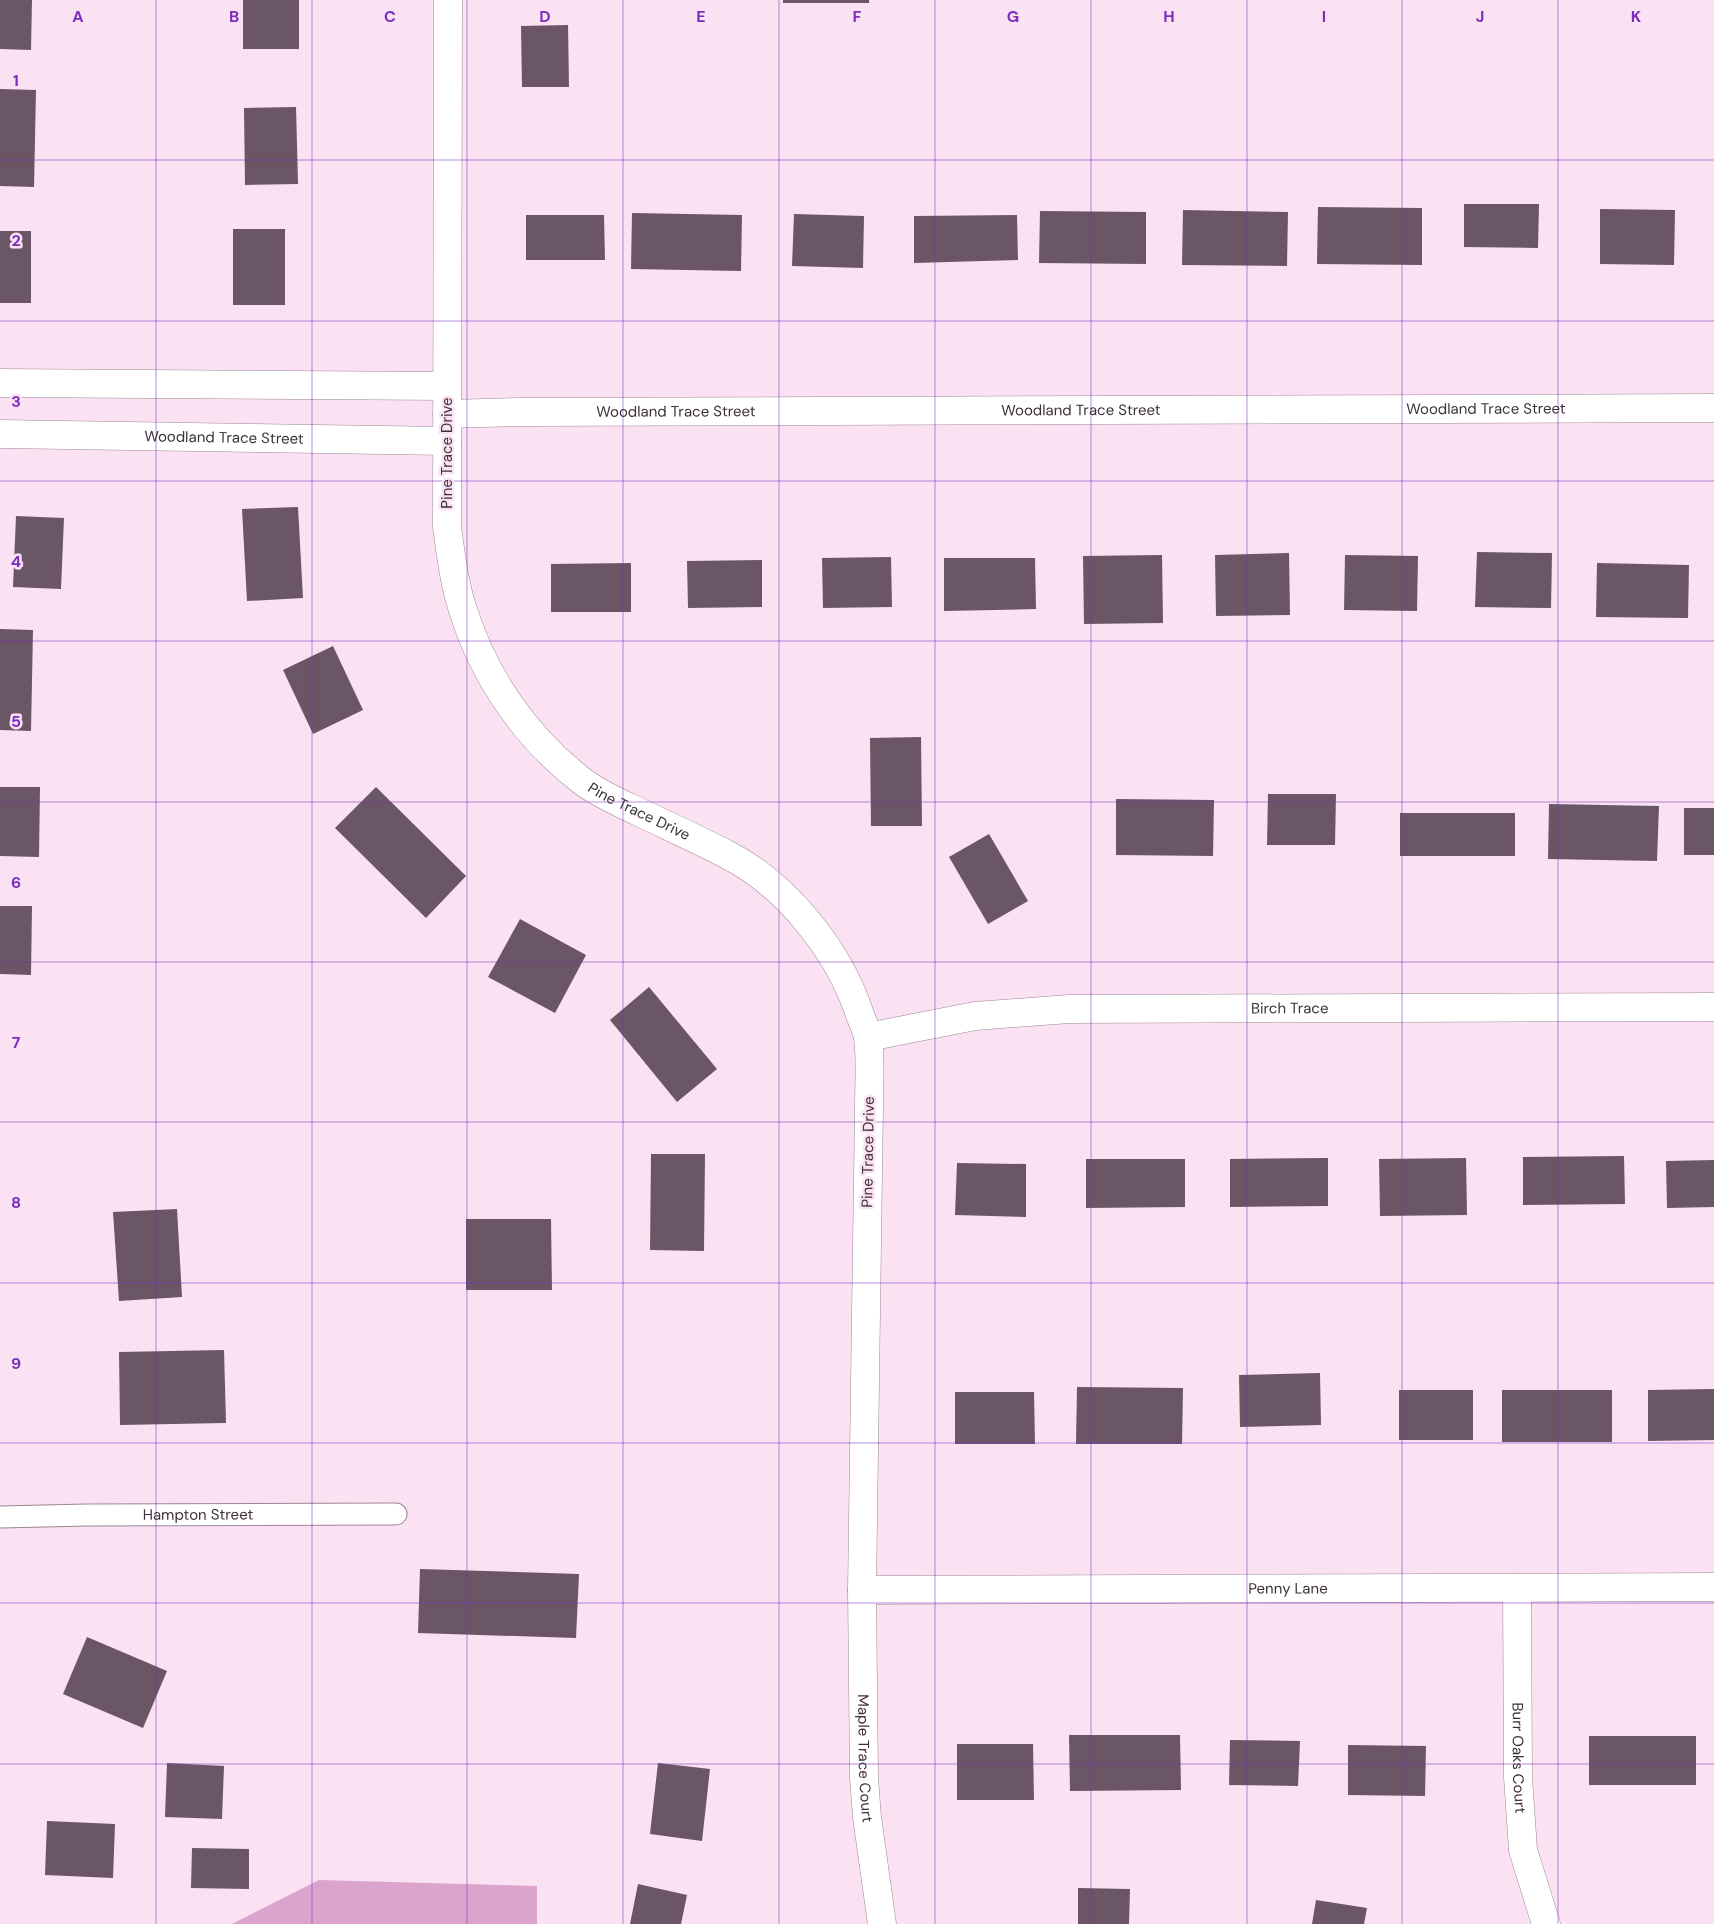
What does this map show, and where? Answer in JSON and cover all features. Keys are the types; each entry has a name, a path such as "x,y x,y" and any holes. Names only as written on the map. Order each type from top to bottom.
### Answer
{"street":[{"name":"Pine Trace Drive","path":"448,0 448,527 454,576 462,609 474,642 503,697 537,740 583,782 617,802 728,855 756,873 782,894 809,923 835,962 855,998 868,1037 869,1107 862,1590"},
{"path":"0,383 447,386"},
{"name":"Woodland Trace Street","path":"447,414 542,412 1714,408"},
{"name":"Woodland Trace Street","path":"0,434 447,441"},
{"name":"Birch Trace","path":"868,1037 975,1016 1069,1009 1714,1006"},
{"name":"Penny Lane","path":"862,1590 1714,1587"},
{"name":"Burr Oaks Court","path":"1517,1588 1518,1777 1523,1850 1546,1924"},
{"name":"Maple Trace Court","path":"862,1590 864,1778 867,1818 882,1924"}],"lane":[{"name":"Hampton Street","path":"0,1517 396,1514"}],"shaded area":[{"path":"319,1880 537,1886 537,1924 232,1924"}],"building":[{"path":"0,0 32,0 31,50 0,49"},
{"path":"243,0 299,0 299,49 243,49"},
{"path":"783,0 869,0 869,3 783,3"},
{"path":"568,25 569,87 522,87 521,26"},
{"path":"0,89 36,90 34,187 0,186"},
{"path":"296,107 298,184 245,185 244,108"},
{"path":"1464,204 1539,204 1538,248 1464,247"},
{"path":"1318,207 1422,208 1422,265 1317,264"},
{"path":"1600,209 1675,210 1674,265 1600,264"},
{"path":"1183,210 1288,212 1287,266 1182,265"},
{"path":"1040,211 1146,212 1146,264 1039,263"},
{"path":"632,213 742,215 741,271 631,269"},
{"path":"794,214 864,216 863,268 792,266"},
{"path":"526,215 604,215 605,260 526,260"},
{"path":"1017,215 1018,260 914,263 914,216"},
{"path":"233,229 285,229 285,305 233,305"},
{"path":"0,231 31,231 31,303 0,303"},
{"path":"298,507 303,598 247,601 242,509"},
{"path":"16,516 64,518 61,589 13,587"},
{"path":"1477,552 1552,553 1551,608 1475,607"},
{"path":"1289,553 1290,615 1216,616 1215,555"},
{"path":"1162,555 1163,623 1084,624 1083,556"},
{"path":"1345,555 1418,556 1417,611 1344,610"},
{"path":"891,557 892,607 823,608 822,558"},
{"path":"944,558 1035,558 1036,609 944,611"},
{"path":"762,560 762,607 688,608 687,561"},
{"path":"631,563 631,612 551,612 551,564"},
{"path":"1597,563 1689,565 1688,618 1596,617"},
{"path":"0,629 33,630 31,731 0,730"},
{"path":"333,646 363,710 313,734 283,670"},
{"path":"921,737 922,826 871,826 870,738"},
{"path":"0,787 40,787 39,857 0,856"},
{"path":"376,787 466,876 426,918 335,828"},
{"path":"1268,794 1336,794 1335,845 1267,845"},
{"path":"1116,799 1214,800 1213,856 1116,855"},
{"path":"1549,804 1659,806 1657,861 1548,859"},
{"path":"1684,808 1714,808 1714,855 1684,855"},
{"path":"1400,813 1515,813 1515,856 1400,856"},
{"path":"989,834 1028,901 988,924 949,857"},
{"path":"0,906 32,906 31,975 0,974"},
{"path":"520,919 586,955 555,1013 488,977"},
{"path":"649,987 717,1069 677,1102 610,1020"},
{"path":"651,1154 705,1154 704,1251 650,1250"},
{"path":"1624,1156 1625,1204 1523,1205 1523,1157"},
{"path":"1328,1158 1328,1206 1230,1207 1230,1159"},
{"path":"1466,1158 1467,1215 1380,1216 1379,1159"},
{"path":"1086,1159 1185,1159 1185,1207 1086,1208"},
{"path":"1714,1160 1714,1207 1667,1208 1666,1161"},
{"path":"957,1163 1026,1164 1026,1217 955,1215"},
{"path":"177,1209 182,1297 119,1301 113,1212"},
{"path":"466,1219 551,1219 552,1290 466,1290"},
{"path":"224,1350 226,1423 120,1425 119,1352"},
{"path":"1320,1373 1321,1425 1240,1427 1239,1375"},
{"path":"1077,1387 1183,1388 1182,1444 1076,1444"},
{"path":"1714,1389 1714,1440 1648,1441 1648,1390"},
{"path":"1399,1390 1473,1390 1473,1440 1399,1440"},
{"path":"1502,1390 1612,1390 1612,1442 1502,1442"},
{"path":"955,1392 1034,1392 1035,1444 955,1444"},
{"path":"420,1569 579,1574 576,1638 418,1633"},
{"path":"87,1637 167,1671 143,1728 63,1694"},
{"path":"1069,1735 1180,1735 1181,1790 1070,1791"},
{"path":"1589,1736 1696,1736 1696,1785 1589,1785"},
{"path":"1230,1740 1300,1741 1298,1786 1229,1785"},
{"path":"957,1744 1033,1744 1034,1800 957,1800"},
{"path":"1348,1745 1426,1746 1425,1796 1348,1795"},
{"path":"167,1763 224,1766 222,1819 165,1817"},
{"path":"658,1763 710,1769 702,1841 650,1834"},
{"path":"47,1821 115,1824 113,1878 45,1875"},
{"path":"192,1848 249,1849 249,1889 191,1888"},
{"path":"638,1884 687,1895 681,1924 630,1924"},
{"path":"1078,1888 1130,1889 1129,1924 1078,1924"},
{"path":"1316,1900 1367,1908 1364,1924 1312,1924"}]}
